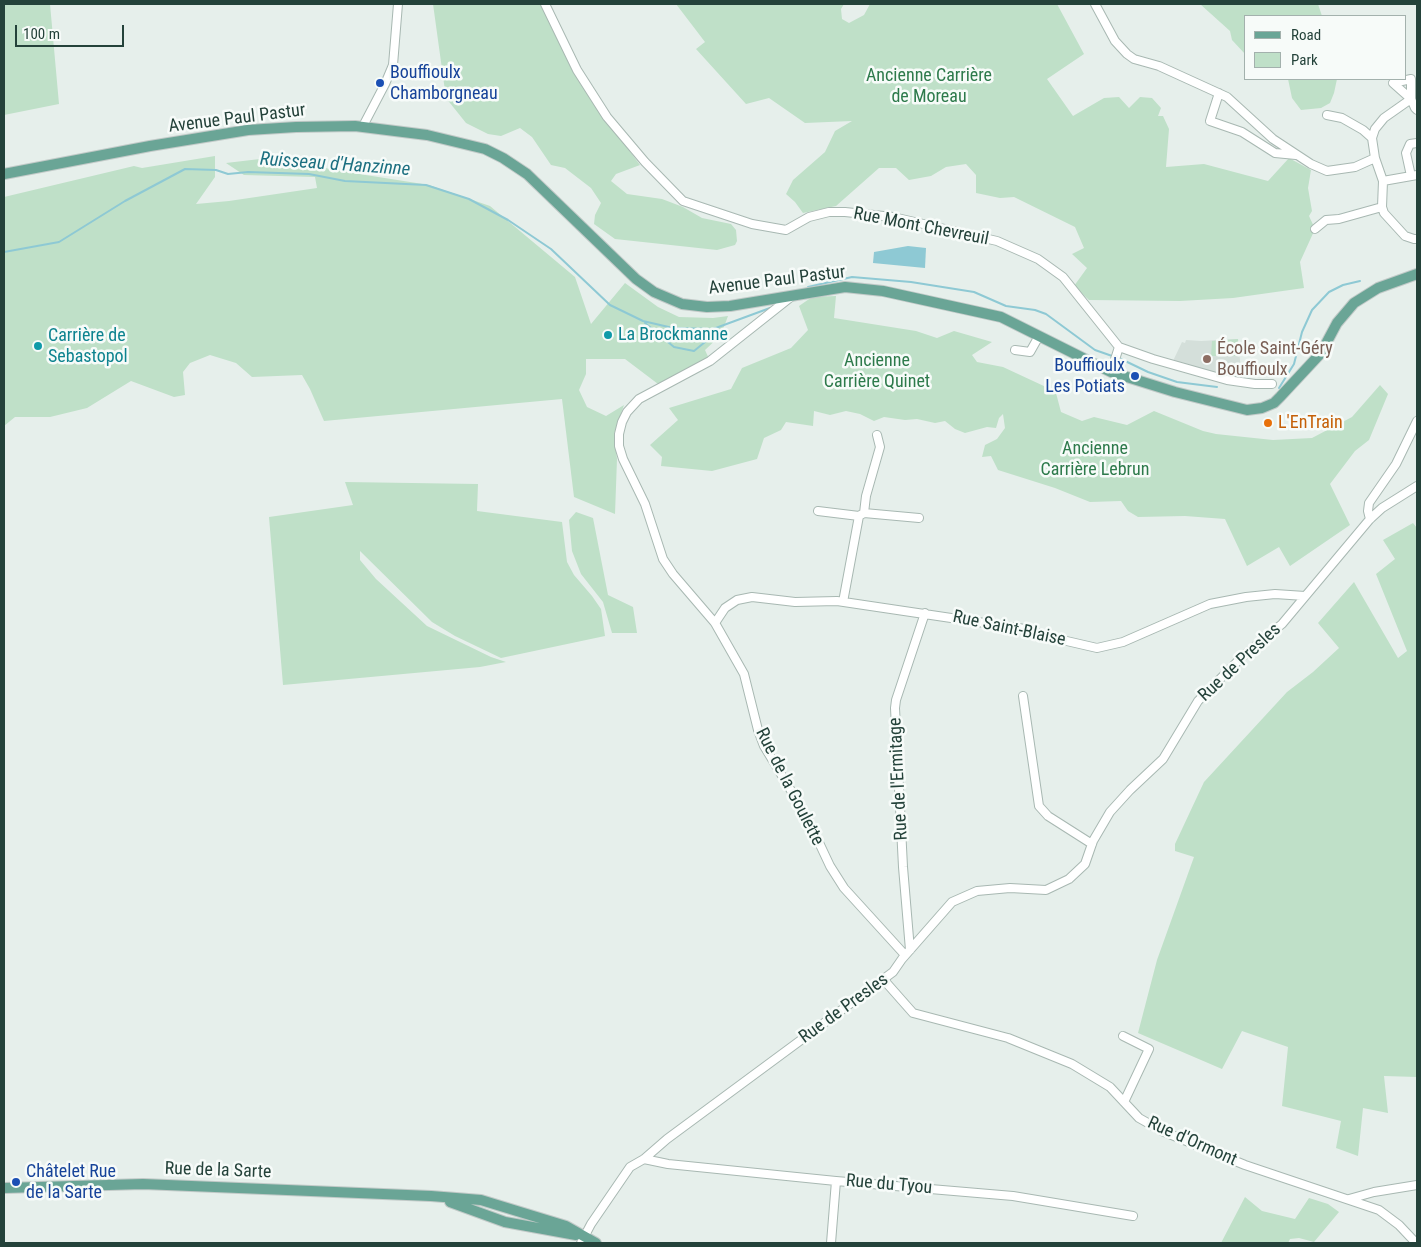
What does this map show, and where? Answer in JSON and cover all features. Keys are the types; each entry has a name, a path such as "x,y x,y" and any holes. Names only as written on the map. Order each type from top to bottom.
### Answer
{"main road":[{"name":"Avenue Paul Pastur","path":"4,174 150,146 248,130 363,126 427,135 485,149 503,158 527,174 636,279 654,292 682,304 706,307 730,306 845,288 883,291 1001,316 1111,372 1233,408 1247,410 1262,408 1274,403 1321,353 1337,323 1354,303 1378,288 1417,274"},
{"name":"Rue de la Sarte","path":"4,1188 143,1184 431,1196 481,1200 542,1224"},
{"name":"Rue de la Sarte","path":"431,1196 505,1222 566,1226 582,1240 596,1243"},
{"path":"478,1211 481,1200"}],"street":[{"path":"363,126 394,65 398,4"},
{"name":"Rue Mont Chevreuil","path":"545,4 577,70 607,117 645,162 683,202 752,224 786,230 809,217 829,212 845,212 893,217 997,241 1038,259 1063,277 1117,353"},
{"path":"1095,4 1115,41 1127,54 1134,59 1159,66 1227,97 1273,139 1311,164 1327,171 1355,167 1375,158"},
{"path":"1414,78 1411,99 1384,118 1375,129 1372,138 1375,158 1383,182 1382,207 1384,212 1404,236 1415,239"},
{"path":"1390,81 1411,99 1417,110"},
{"path":"1219,93 1210,121 1242,132 1275,153 1298,155"},
{"path":"1327,115 1342,118 1363,130 1372,138"},
{"path":"1383,182 1414,176 1406,153 1410,144 1417,143"},
{"path":"1315,229 1326,220 1339,219 1382,207"},
{"name":"Rue de la Goulette","path":"794,295 710,361 639,400 627,412 622,422 619,446 623,459 645,504 663,559 673,574 715,622 744,674 764,746 807,817 830,866 844,888 907,953"},
{"path":"1015,350 1030,352 1039,336"},
{"path":"1111,372 1117,353 1154,359 1227,380 1255,384 1272,384"},
{"path":"1370,519 1369,503 1396,464 1417,421"},
{"path":"842,602 866,496 880,447 877,435"},
{"name":"Rue de Presles","path":"582,1240 590,1224 630,1167 644,1159 667,1139 893,972 907,953 952,902 977,890 1010,888 1046,890 1069,879 1085,864 1092,844 1110,812 1163,759 1198,701 1242,657 1282,624 1370,519 1382,508 1417,486"},
{"path":"818,511 919,518"},
{"name":"Rue Saint-Blaise","path":"715,622 725,608 737,600 752,597 795,602 842,602 1025,629 1098,648 1123,642 1210,604 1274,594 1305,596"},
{"name":"Rue de l'Ermitage","path":"907,953 895,708 896,700 926,613"},
{"path":"1023,696 1039,806 1048,816 1092,844"},
{"name":"Rue d'Ormont","path":"883,979 913,1013 1008,1038 1072,1064 1110,1087 1139,1118 1176,1137 1245,1165 1379,1210 1399,1225 1416,1243"},
{"path":"1123,1036 1149,1049 1124,1102"},
{"name":"Rue du Tyou","path":"644,1159 668,1164 836,1181 1013,1196 1133,1216"},
{"path":"831,1243 836,1181"},
{"path":"1349,1199 1374,1192 1417,1185"}],"shaded area":[{"name":"École Saint-Géry Bouffioulx","path":"1238,339 1242,381 1173,361 1182,342 1185,343 1186,340"}],"green space":[{"path":"4,4 50,4 59,104 4,115"},
{"path":"433,4 542,4 581,85 640,165 616,174 611,181 627,194 662,199 683,207 702,218 731,224 736,230 737,241 735,245 717,250 615,239 594,224 595,215 601,203 591,188 565,168 551,165 532,137 520,128 501,136 488,134 466,123 446,98"},
{"name":"Ancienne Carrière de Moreau","path":"676,4 844,4 841,9 842,19 849,23 864,15 870,4 1057,4 1084,54 1047,79 1073,116 1104,98 1119,97 1129,108 1140,97 1152,98 1161,108 1158,116 1163,116 1169,129 1166,167 1204,164 1268,181 1289,158 1311,170 1308,188 1312,211 1309,216 1315,229 1300,262 1304,288 1233,298 1180,301 1089,300 1074,286 1087,268 1072,254 1084,248 1075,227 1014,197 1000,198 976,193 976,175 966,164 946,167 931,176 909,180 896,168 879,168 836,206 803,213 786,194 793,180 825,152 835,131 852,121 805,123 769,98 746,104 696,49 705,42"},
{"path":"1200,4 1318,4 1322,15 1244,15 1244,53 1232,40 1230,31"},
{"path":"1288,80 1337,80 1330,103 1321,108 1301,110 1292,98"},
{"path":"215,156 215,177 196,204 317,188 315,177 244,175 226,163 277,157 334,170 429,185 490,206 575,277 591,324 625,283 658,307 679,317 713,318 728,316 721,335 705,350 710,361 662,387 625,359 586,359 586,374 579,390 587,407 606,416 624,405 614,434 617,459 615,514 574,497 562,399 324,421 302,375 252,377 236,363 210,355 190,363 183,372 185,395 174,397 131,381 87,408 50,417 15,417 4,426 4,197 134,166 142,168"},
{"path":"836,296 834,318 916,331 937,338 954,331 992,342 972,355 977,362 1003,367 1046,387 1056,393 1061,412 1082,421 1094,417 1127,425 1154,411 1203,431 1216,434 1273,440 1312,438 1352,417 1380,385 1388,394 1369,440 1355,451 1330,484 1350,525 1290,566 1279,547 1247,566 1225,519 1185,516 1138,517 1128,511 1121,501 1090,502 1055,488 998,470 991,456 982,457 985,445 997,439 1005,428 1003,414 999,418 996,428 987,427 965,433 955,429 945,421 935,423 917,419 905,420 884,417 874,421 860,414 846,411 830,415 814,411 813,426 786,422 781,430 764,438 757,459 712,471 661,466 662,457 650,445 678,420 669,408 731,389 742,368 791,348 808,330 799,306 812,297"},
{"path":"1238,339 1239,356 1211,356 1212,341"},
{"path":"345,482 478,484 477,511 562,522 567,562 574,575 601,609 605,636 501,658 455,636 432,622 360,551 360,560 376,579 427,626 491,657 506,662 480,667 283,685 269,517 353,505"},
{"path":"576,512 593,518 608,595 633,607 637,633 612,633 603,602 581,574 572,551 569,520"},
{"path":"1413,523 1417,528 1417,1077 1384,1076 1388,1113 1363,1108 1358,1156 1336,1148 1341,1121 1282,1106 1288,1047 1242,1031 1222,1069 1138,1033 1157,960 1194,857 1175,851 1175,844 1204,782 1287,692 1313,672 1339,648 1318,623 1354,582 1398,658 1407,651 1376,574 1395,559 1383,540"},
{"path":"1245,1197 1262,1211 1295,1219 1309,1198 1328,1204 1339,1212 1314,1242 1299,1238 1290,1239 1288,1243 1221,1243"}],"water":[{"path":"908,246 926,248 925,268 873,263 874,252"}],"waterway":[{"name":"Ruisseau d'Hanzinne","path":"4,252 59,242 125,201 185,169 216,170 228,174 248,172 309,174 345,181 426,185 469,199 508,220 551,249 610,305 643,321 673,328 713,329 770,308"},
{"name":"Ruisseau d'Hanzinne","path":"808,287 852,277 911,282 974,292 1006,306 1035,310 1046,314 1095,350 1115,357"},
{"name":"Ruisseau d'Hanzinne","path":"1279,388 1294,364 1302,332 1312,310 1329,292 1343,285 1360,281"},
{"name":"Ruisseau d'Hanzinne","path":"645,323 674,347 694,351 705,342 713,329"},
{"name":"Ruisseau d'Hanzinne","path":"1119,358 1148,372 1177,382 1217,387"}],"place":[{"name":"Bouffioulx Chamborgneau","path":"380,83"},
{"name":"La Brockmanne","path":"608,335"},
{"name":"Carrière de Sebastopol","path":"38,346"},
{"name":"École Saint-Géry Bouffioulx","path":"1207,359"},
{"name":"Bouffioulx Les Potiats","path":"1135,376"},
{"name":"L'EnTrain","path":"1268,423"},
{"name":"Châtelet Rue de la Sarte","path":"16,1182"}],"park label":[{"name":"Ancienne Carrière Quinet","path":"877,371"},
{"name":"Ancienne Carrière Lebrun","path":"1095,459"}]}
